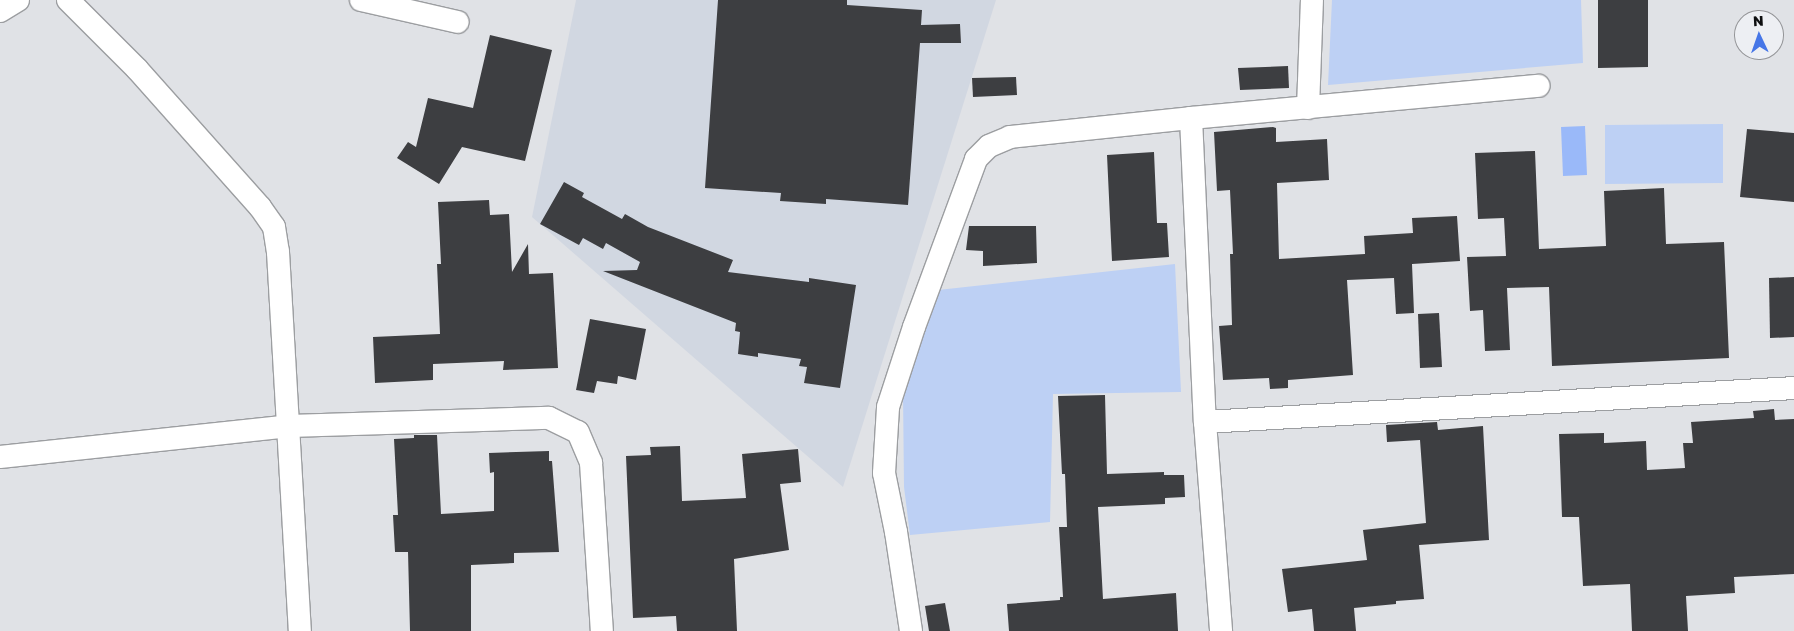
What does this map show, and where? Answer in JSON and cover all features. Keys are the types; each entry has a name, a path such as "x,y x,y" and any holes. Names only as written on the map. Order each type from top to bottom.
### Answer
{"street":[{"path":"0,11 18,0"},
{"path":"68,0 137,69 260,207 274,227 278,252 300,631"},
{"path":"361,0 458,22"},
{"path":"1308,108 1312,0"},
{"path":"911,631 896,532 884,473 888,407 914,327 976,160 989,146 1010,137 1191,118 1539,86"},
{"path":"1191,118 1205,422 1221,631"},
{"path":"1205,422 1794,388"},
{"path":"0,457 289,426 549,418 578,432 591,463 602,631"}],"shaded area":[{"path":"576,0 996,0 843,487 532,217"},
{"path":"1332,0 1581,0 1583,63 1328,85"},
{"path":"1723,124 1723,183 1605,184 1605,125"},
{"path":"1175,264 1181,392 1053,394 1050,522 910,535 904,487 903,393 938,290"}],"water":[{"path":"1585,126 1587,175 1563,176 1561,127"}],"building":[{"path":"718,0 847,0 847,5 922,10 921,25 960,24 961,43 920,43 908,205 826,199 826,204 780,201 781,193 705,188"},
{"path":"1598,0 1648,0 1648,67 1598,68"},
{"path":"490,35 552,50 525,161 462,147 439,184 397,158 408,142 416,147 428,98 473,108"},
{"path":"1288,66 1289,88 1240,90 1238,68"},
{"path":"1016,77 1017,95 973,97 972,78"},
{"path":"1276,128 1276,142 1327,139 1329,180 1277,183 1279,259 1365,254 1364,236 1413,233 1412,218 1457,216 1460,261 1412,264 1414,313 1396,314 1394,278 1347,280 1353,375 1288,380 1288,388 1270,389 1269,378 1223,380 1219,326 1232,325 1230,254 1233,254 1230,190 1217,191 1214,132"},
{"path":"1747,129 1794,133 1794,202 1740,197"},
{"path":"1535,151 1539,249 1606,246 1604,191 1664,188 1666,244 1724,242 1729,358 1552,366 1549,287 1507,288 1510,350 1485,351 1483,310 1470,311 1467,257 1506,256 1504,218 1478,219 1475,153"},
{"path":"1154,152 1157,223 1167,223 1169,257 1112,261 1107,155"},
{"path":"564,182 584,193 582,197 622,219 625,214 648,227 733,260 728,272 809,282 809,278 856,285 840,388 804,383 807,367 799,366 801,359 758,353 758,357 738,354 740,332 735,331 736,323 603,271 637,270 640,262 606,243 603,249 583,238 579,245 540,224"},
{"path":"489,200 490,215 509,214 512,272 528,244 529,274 553,273 558,368 503,370 504,361 433,364 433,380 375,383 373,337 440,334 437,264 441,264 438,202"},
{"path":"969,226 1036,226 1037,263 983,266 983,251 966,250"},
{"path":"1794,277 1794,337 1770,338 1769,278"},
{"path":"1439,313 1442,367 1420,368 1418,314"},
{"path":"590,319 646,329 636,380 618,376 617,384 597,381 594,393 576,390"},
{"path":"1105,395 1107,474 1164,472 1164,475 1184,475 1185,497 1165,498 1165,504 1098,507 1103,599 1176,593 1178,631 1009,631 1007,604 1060,600 1060,597 1063,597 1059,527 1067,527 1065,474 1062,474 1058,396"},
{"path":"1774,409 1775,420 1794,419 1794,574 1734,577 1735,593 1686,596 1688,631 1632,631 1630,584 1583,586 1579,517 1562,517 1559,434 1604,433 1604,443 1646,441 1647,470 1685,468 1683,443 1693,443 1691,422 1754,418 1753,411"},
{"path":"1437,422 1438,430 1483,426 1489,540 1419,545 1424,599 1396,601 1396,604 1354,608 1356,631 1314,631 1312,609 1288,612 1282,569 1367,560 1363,530 1426,523 1420,440 1387,442 1386,425"},
{"path":"414,435 437,435 441,514 494,511 494,472 490,473 489,453 549,451 549,461 552,461 559,552 514,553 514,563 471,565 471,631 410,631 408,552 395,552 393,515 398,515 394,439 414,438"},
{"path":"680,446 682,501 746,498 742,454 798,449 801,482 780,484 789,550 734,559 737,631 677,631 676,616 633,618 626,456 651,455 650,447"},
{"path":"945,603 950,631 929,631 925,606"}]}
